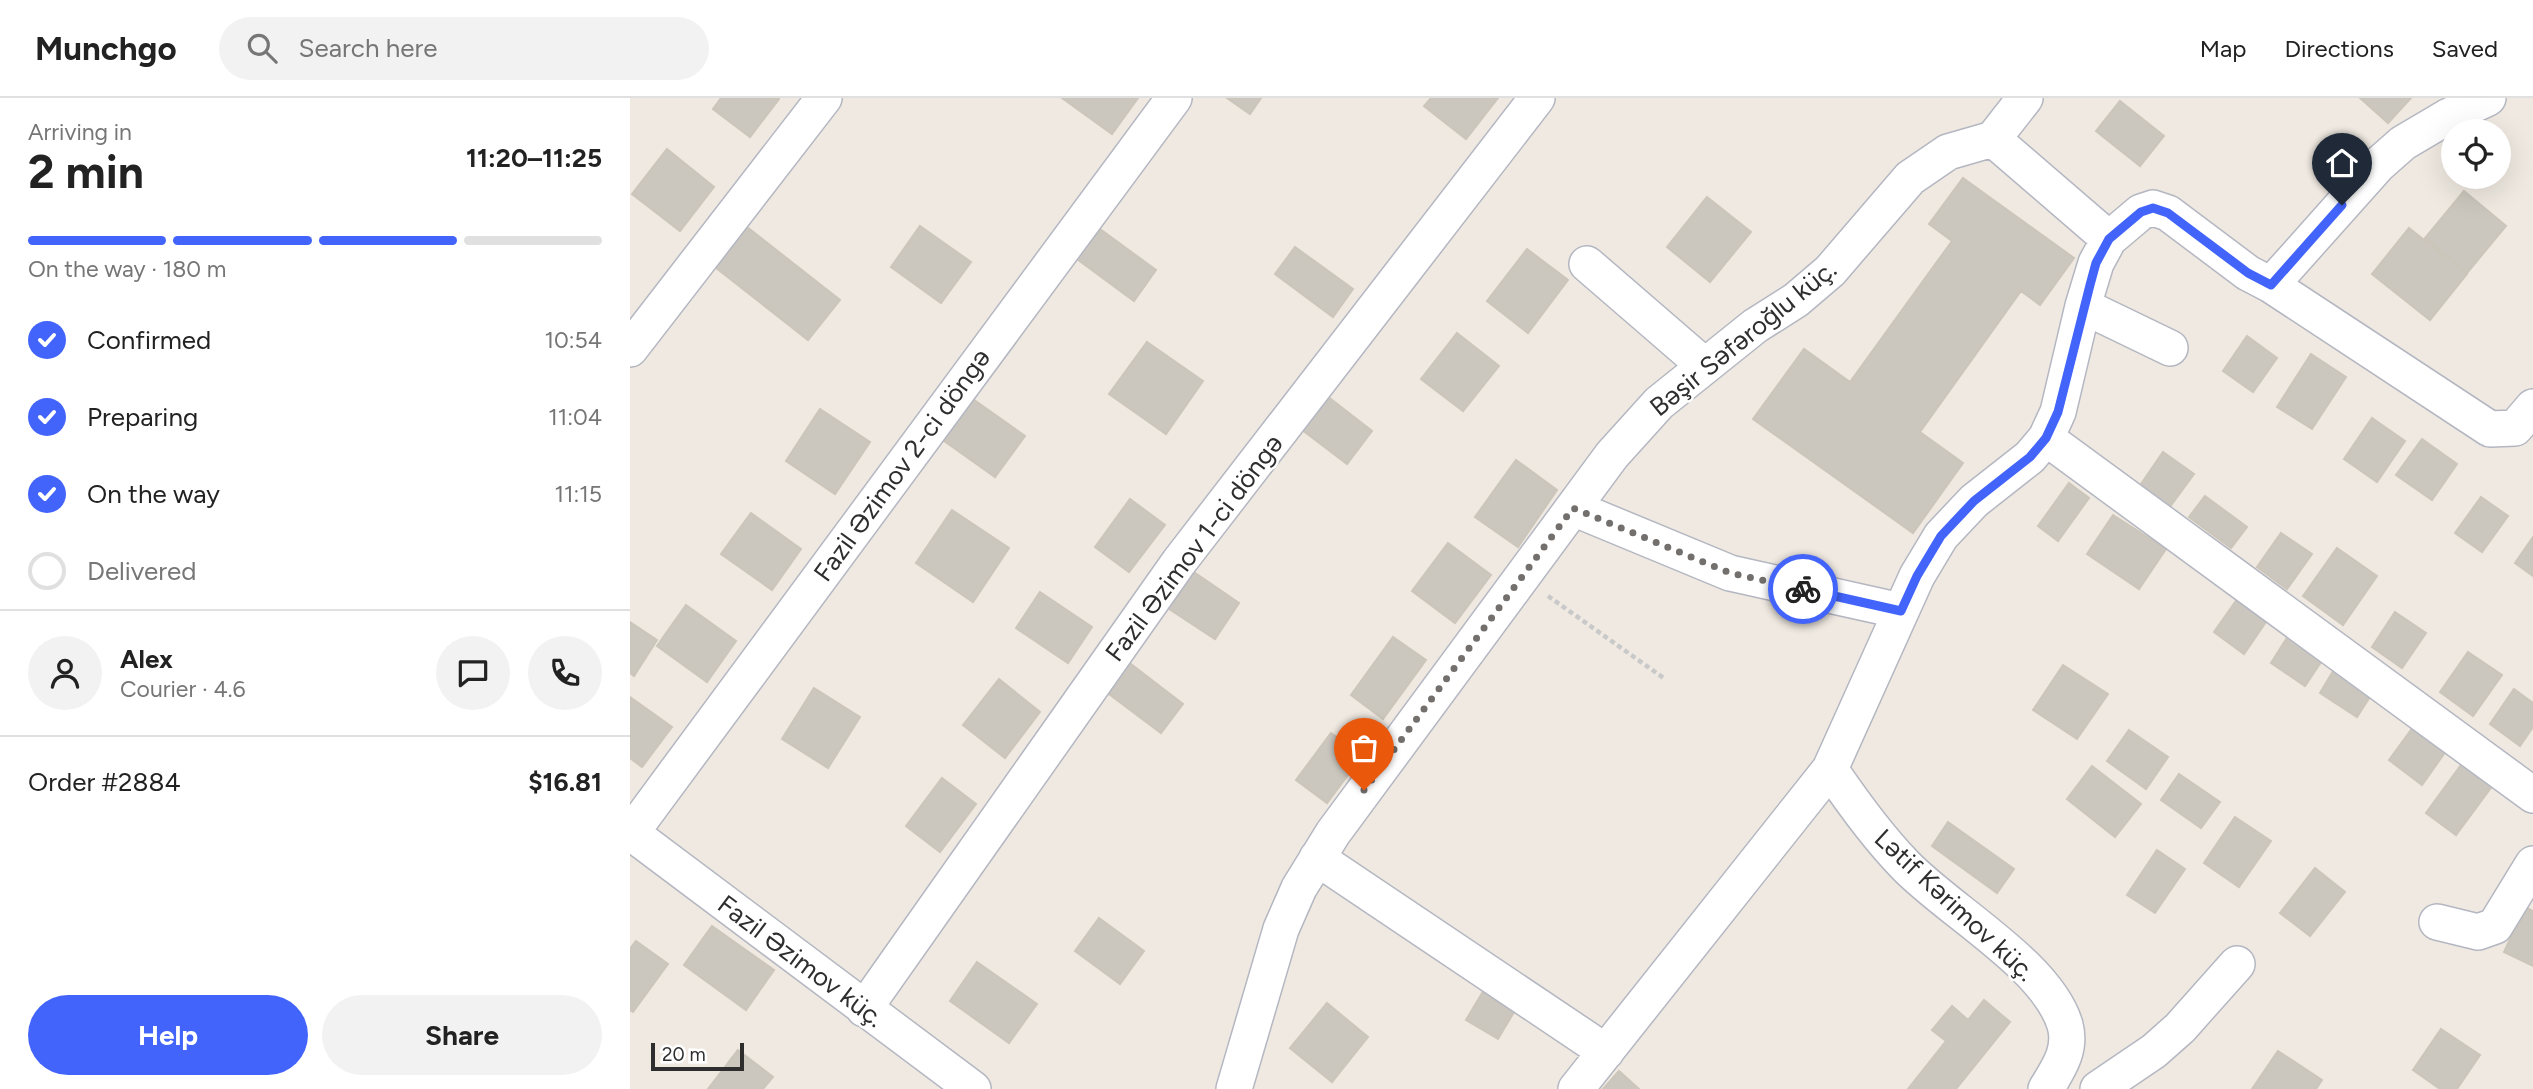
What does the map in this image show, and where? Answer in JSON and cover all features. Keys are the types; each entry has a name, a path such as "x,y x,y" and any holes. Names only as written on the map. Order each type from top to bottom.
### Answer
{"street":[{"path":"630,349 824,98"},
{"name":"Fazil Əzimov 2-ci döngə","path":"630,832 1174,98"},
{"name":"Fazil Əzimov 1-ci döngə","path":"864,1009 1179,562 1537,98"},
{"path":"2025,98 1993,139 2109,239"},
{"path":"2271,285 2378,165 2395,150 2447,117 2488,98"},
{"name":"Bəşir Səfəroğlu küç.","path":"1234,1089 1282,929 1299,888 1333,833 1612,455 1651,412 1705,366 1755,326 1796,300 1830,271 1910,178 1948,152 1993,139"},
{"path":"1576,1089 1830,769 1917,576 1941,536 1974,501 2030,457 2046,438 2058,412 2096,263 2109,239 2141,212 2153,208 2168,213 2248,273 2271,285 2490,429 2515,428 2533,407"},
{"path":"1587,264 1705,366"},
{"path":"2083,306 2170,348"},
{"path":"2046,438 2533,794"},
{"path":"1573,508 1730,573 1901,611"},
{"name":"Lətif Kərimov küç.","path":"1830,769 1864,818 1906,867 2024,967 2053,999 2066,1028 2066,1055 2046,1089"},
{"name":"Fazil Əzimov küç.","path":"630,832 973,1089"},
{"path":"1317,858 1606,1052"},
{"path":"2437,922 2479,932 2495,926 2533,864"},
{"path":"2098,1089 2180,1028 2237,964"}],"path":[{"path":"1522,577 1665,679"}],"building":[{"path":"721,98 779,99 750,137 713,109"},
{"path":"1062,98 1138,98 1112,134"},
{"path":"1227,98 1261,98 1250,114"},
{"path":"1431,98 1498,98 1466,139 1424,106"},
{"path":"2360,98 2411,98 2388,123"},
{"path":"2120,101 2164,136 2140,166 2096,131"},
{"path":"667,149 714,187 680,231 632,194"},
{"path":"1963,178 2074,258 2040,305 2021,291 1920,432 1963,463 1913,533 1753,419 1804,349 1850,382 1952,241 1929,224"},
{"path":"2464,191 2506,226 2467,273 2425,238"},
{"path":"1707,197 1751,232 1710,282 1667,247"},
{"path":"920,226 971,262 941,303 891,267"},
{"path":"747,227 840,300 808,340 715,267"},
{"path":"2409,228 2467,274 2430,320 2372,274"},
{"path":"1100,229 1156,270 1134,301 1077,259"},
{"path":"1295,247 1353,289 1333,317 1275,274"},
{"path":"1527,249 1568,280 1528,333 1487,301"},
{"path":"1457,333 1499,366 1463,411 1421,379"},
{"path":"2247,336 2277,358 2253,392 2223,371"},
{"path":"1147,342 1203,381 1166,434 1109,394"},
{"path":"2311,354 2346,377 2312,429 2277,407"},
{"path":"1327,396 1372,431 1347,464 1301,429"},
{"path":"970,397 1025,436 995,477 940,438"},
{"path":"820,409 870,442 835,494 786,461"},
{"path":"2372,418 2405,441 2377,482 2344,459"},
{"path":"2422,439 2457,464 2432,500 2396,475"},
{"path":"2163,452 2194,474 2169,508 2139,487"},
{"path":"1516,460 1557,490 1518,547 1475,517"},
{"path":"2069,483 2089,498 2058,541 2038,526"},
{"path":"2205,496 2247,527 2231,548 2189,517"},
{"path":"2481,497 2508,516 2482,552 2455,533"},
{"path":"1130,499 1165,525 1129,572 1095,547"},
{"path":"952,510 1009,548 973,602 916,563"},
{"path":"751,513 801,549 772,590 721,554"},
{"path":"2113,515 2166,549 2139,589 2087,554"},
{"path":"2281,533 2312,554 2287,589 2257,567"},
{"path":"2533,537 2533,576 2515,563"},
{"path":"1448,543 1491,575 1455,623 1412,591"},
{"path":"2337,548 2377,576 2343,625 2303,596"},
{"path":"1188,568 1239,603 1215,639 1163,605"},
{"path":"1040,592 1092,627 1068,663 1016,628"},
{"path":"2238,598 2268,619 2244,654 2214,632"},
{"path":"686,605 736,641 707,682 657,646"},
{"path":"2395,612 2426,633 2402,668 2372,647"},
{"path":"630,622 657,640 634,676 630,673"},
{"path":"2290,633 2325,656 2305,686 2271,663"},
{"path":"1393,637 1426,660 1383,719 1351,695"},
{"path":"2468,652 2502,675 2473,716 2440,692"},
{"path":"1127,661 1183,704 1161,733 1105,691"},
{"path":"2063,665 2108,694 2077,739 2033,710"},
{"path":"2335,668 2373,692 2357,717 2320,693"},
{"path":"999,679 1040,712 1005,758 963,725"},
{"path":"814,688 860,717 828,768 782,739"},
{"path":"2514,689 2533,703 2533,727 2520,746 2490,724"},
{"path":"630,697 672,727 642,767 630,758"},
{"path":"2419,719 2451,744 2422,785 2389,760"},
{"path":"2129,730 2168,757 2146,789 2107,761"},
{"path":"1331,733 1362,756 1327,803 1296,780"},
{"path":"2466,758 2496,781 2456,835 2426,813"},
{"path":"2092,766 2141,804 2115,837 2067,799"},
{"path":"2179,774 2220,802 2201,828 2161,800"},
{"path":"942,778 976,804 940,852 906,826"},
{"path":"2235,817 2271,841 2239,887 2204,863"},
{"path":"1948,822 2014,869 1997,893 1932,846"},
{"path":"2157,850 2185,869 2155,913 2127,895"},
{"path":"2315,868 2345,892 2310,936 2280,913"},
{"path":"2525,907 2533,911 2533,966 2504,952"},
{"path":"1099,918 1144,951 1120,984 1075,951"},
{"path":"712,926 774,970 746,1010 684,965"},
{"path":"636,941 668,964 633,1012 630,1010 630,949"},
{"path":"977,962 1037,1004 1009,1043 950,1001"},
{"path":"1485,988 1517,1007 1498,1039 1466,1020"},
{"path":"1984,1000 2010,1022 1956,1089 1908,1089 1946,1041 1932,1030 1952,1006 1968,1020"},
{"path":"1327,1003 1368,1037 1332,1082 1290,1048"},
{"path":"2441,1029 2480,1055 2457,1089 2440,1089 2413,1070"},
{"path":"738,1050 773,1077 763,1089 708,1089"},
{"path":"2278,1051 2322,1080 2316,1089 2252,1089"},
{"path":"1619,1071 1639,1089 1603,1089"}],"way so far":[{"path":"1364,790 1573,508 1730,573 1803,589"}],"route":[{"path":"1803,589 1901,611 1917,576 1941,536 1974,501 2030,457 2046,438 2058,412 2096,263 2109,239 2141,212 2153,208 2168,213 2248,273 2271,285 2342,205"}]}
